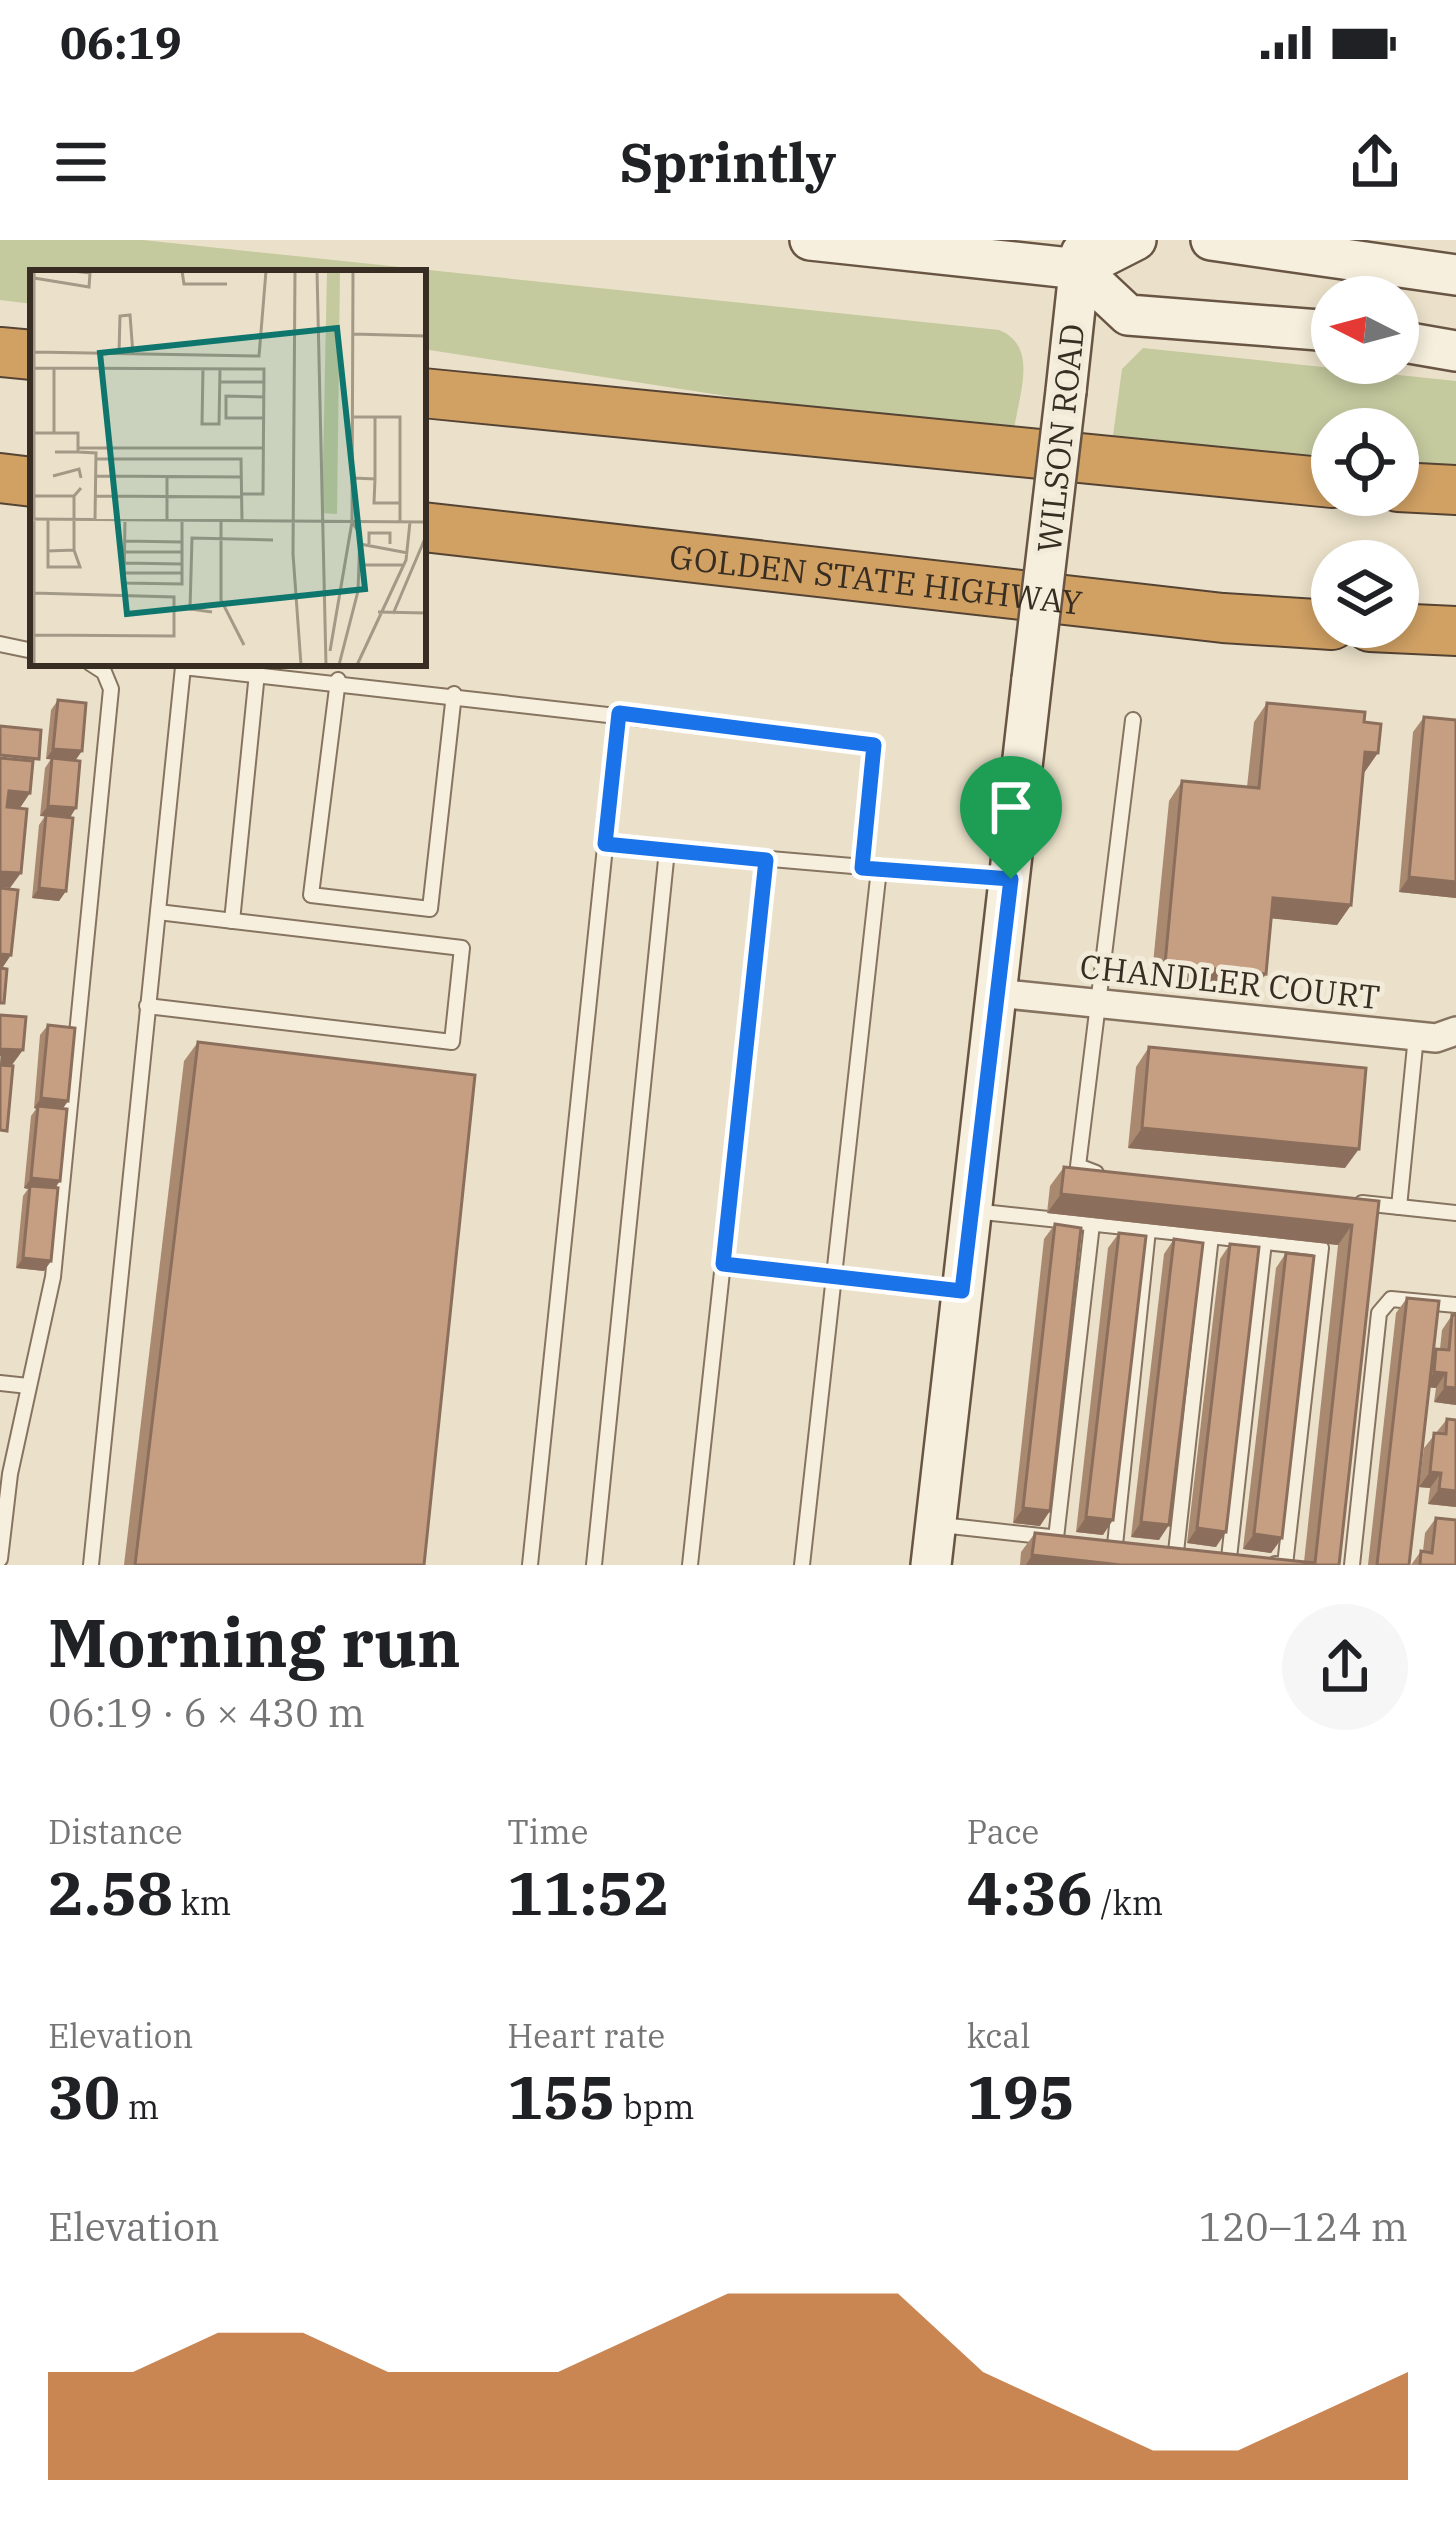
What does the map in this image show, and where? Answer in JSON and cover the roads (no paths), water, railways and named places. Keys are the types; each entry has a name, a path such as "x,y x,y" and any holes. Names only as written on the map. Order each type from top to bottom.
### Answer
{"highway":[{"path":"0,352 30,355"},
{"path":"426,393 1311,482"},
{"path":"0,478 30,482"},
{"path":"1419,488 1456,490"},
{"name":"GOLDEN STATE HIGHWAY","path":"426,527 1223,618 1311,624"},
{"path":"1419,629 1456,631"}],"street":[{"path":"829,241 1081,254 1136,240"},
{"path":"1210,240 1322,247 1456,275"},
{"path":"1081,254 1127,315 1311,329"},
{"name":"WILSON ROAD","path":"931,1565 1081,254"},
{"path":"1419,344 1456,351"},
{"name":"CHANDLER COURT","path":"997,993 1436,1038 1456,1030"}],"lane":[{"path":"0,644 30,650"},
{"path":"0,1559 7,1458 53,1277 111,689 104,672 95,666"},
{"path":"92,1565 183,667 338,680 874,745 862,868"},
{"path":"232,921 257,673"},
{"path":"338,680 311,895 430,909 454,694"},
{"path":"530,1565 619,713"},
{"path":"1121,1176 1087,1172 1078,1166 1102,1004 1132,720"},
{"path":"605,844 1011,879"},
{"path":"594,1565 667,850"},
{"path":"690,1565 766,860"},
{"path":"802,1565 878,869"},
{"path":"147,1006 452,1042 462,947 158,912"},
{"path":"1399,1207 1416,1036"},
{"path":"1340,1201 1456,1214"},
{"path":"972,1211 1321,1248 1285,1565 1266,1563"},
{"path":"1056,1538 1092,1224"},
{"path":"1115,1545 1148,1230"},
{"path":"1176,1552 1211,1236"},
{"path":"1229,1558 1264,1242"},
{"path":"723,1264 962,1291"},
{"path":"1352,1565 1379,1313 1390,1299 1456,1305"},
{"path":"0,1383 28,1386"},
{"path":"936,1525 1076,1540"},
{"path":"1096,1543 1136,1547"},
{"path":"1156,1550 1194,1554"},
{"path":"1211,1556 1248,1561"}]}
